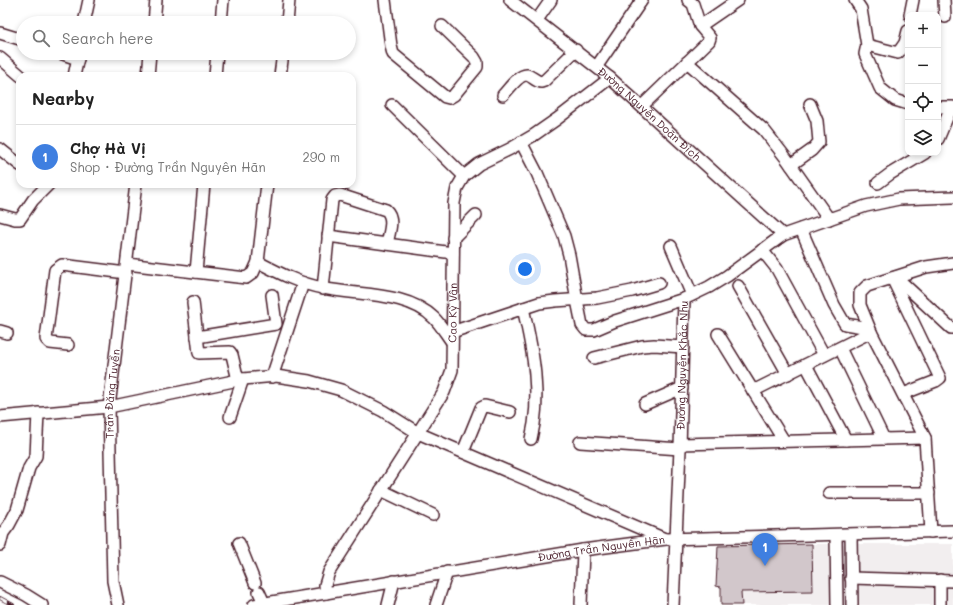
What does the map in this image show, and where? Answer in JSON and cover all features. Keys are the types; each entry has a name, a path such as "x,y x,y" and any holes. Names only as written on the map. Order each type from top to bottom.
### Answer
{"street":[{"path":"86,16 89,0"},
{"path":"155,16 156,0"},
{"path":"222,16 223,0"},
{"path":"288,16 289,0"},
{"path":"385,0 393,54 449,98 454,95 477,66 477,62 474,56 442,26"},
{"name":"Đường Nguyễn Doãn Địch","path":"510,0 597,66 783,235"},
{"path":"536,20 551,0"},
{"path":"597,66 642,0"},
{"path":"642,106 709,41 710,38 708,34 700,26 692,4 688,0"},
{"path":"700,26 738,0"},
{"path":"855,0 861,9 867,45 866,54 880,88 895,100 905,103"},
{"path":"911,12 913,0"},
{"path":"944,0 945,17"},
{"path":"0,33 16,38"},
{"path":"867,45 898,53 905,43"},
{"path":"503,95 523,75 528,75 541,82 576,50"},
{"path":"0,58 16,72"},
{"path":"75,72 77,60"},
{"path":"148,72 149,60"},
{"path":"215,72 216,60"},
{"path":"281,72 282,60"},
{"path":"687,62 764,130 829,219"},
{"name":"Cao Kỳ Vân","path":"326,593 325,585 329,572 444,392 452,370 453,238 454,203 457,188 464,176 480,164 521,142 557,119 610,78"},
{"path":"791,165 812,150 819,142 817,120 810,104"},
{"path":"392,105 464,176"},
{"path":"941,107 952,108 941,132"},
{"path":"521,142 564,236 569,255 576,300 582,325 586,330 594,330 614,321 688,297 671,246"},
{"path":"0,149 16,162"},
{"path":"878,184 890,174 920,156"},
{"path":"0,214 15,219 20,218 43,188"},
{"name":"Trần Đăng Tuyển","path":"118,605 113,581 109,407 136,188"},
{"path":"196,272 204,188"},
{"path":"68,345 50,343 46,339 55,270 62,265 196,272 246,278 253,273 258,262 267,188"},
{"path":"323,289 332,200 335,196 340,196 386,210 390,214 391,219 387,244"},
{"name":"Đường Nguyễn Khắc Nhu","path":"673,605 671,539 680,446 683,347 688,297 727,276 783,235 866,206 898,199 953,197"},
{"path":"453,238 476,215"},
{"path":"801,229 834,305 845,324 870,330"},
{"path":"328,236 453,253"},
{"path":"762,250 778,269 824,356"},
{"path":"258,262 303,283 323,289 389,298 423,309 452,337 539,303 616,295 659,283"},
{"path":"931,532 926,438 870,330 860,305 860,293 867,286 926,268 953,263"},
{"path":"894,278 951,328 953,328"},
{"path":"894,278 940,378 903,394"},
{"path":"272,377 303,283"},
{"path":"738,286 788,374"},
{"path":"197,337 276,324 277,322 272,295"},
{"path":"193,302 199,353 230,352 232,355 240,380 230,417"},
{"path":"524,308 534,361 537,401 535,423 531,440"},
{"path":"753,391 840,348 870,330"},
{"path":"718,334 784,441"},
{"path":"594,358 642,346 654,345 683,347"},
{"path":"840,348 884,439"},
{"path":"806,365 846,440"},
{"path":"0,417 109,407 240,380 272,377 309,381 341,390 383,411 418,433 671,539"},
{"path":"645,404 682,388"},
{"path":"463,452 481,408 484,406 510,412"},
{"path":"0,545 4,533 16,510 27,475 36,456 38,413"},
{"path":"580,442 680,446 784,441 926,438"},
{"path":"381,490 433,515"},
{"path":"829,493 928,493"},
{"name":"Đường Trần Nguyên Hãn","path":"258,596 326,593 583,550 671,539 953,531"},
{"path":"851,534 852,605"},
{"path":"836,535 837,605"},
{"path":"239,542 258,596"},
{"path":"581,605 583,550"},
{"path":"436,605 447,572"},
{"path":"851,578 953,581"},
{"path":"940,580 940,605"},
{"path":"388,605 394,581"},
{"path":"0,582 42,605"}],"shaded area":[{"path":"812,544 953,544 953,605 742,605 741,592 813,591"}],"building":[{"path":"812,544 813,591 741,592 742,605 721,605 721,587 716,586 718,546"}],"railway":[{"path":"0,598 13,605"}],"place":[{"name":"Chợ Hà Vị","path":"765,566"}]}
